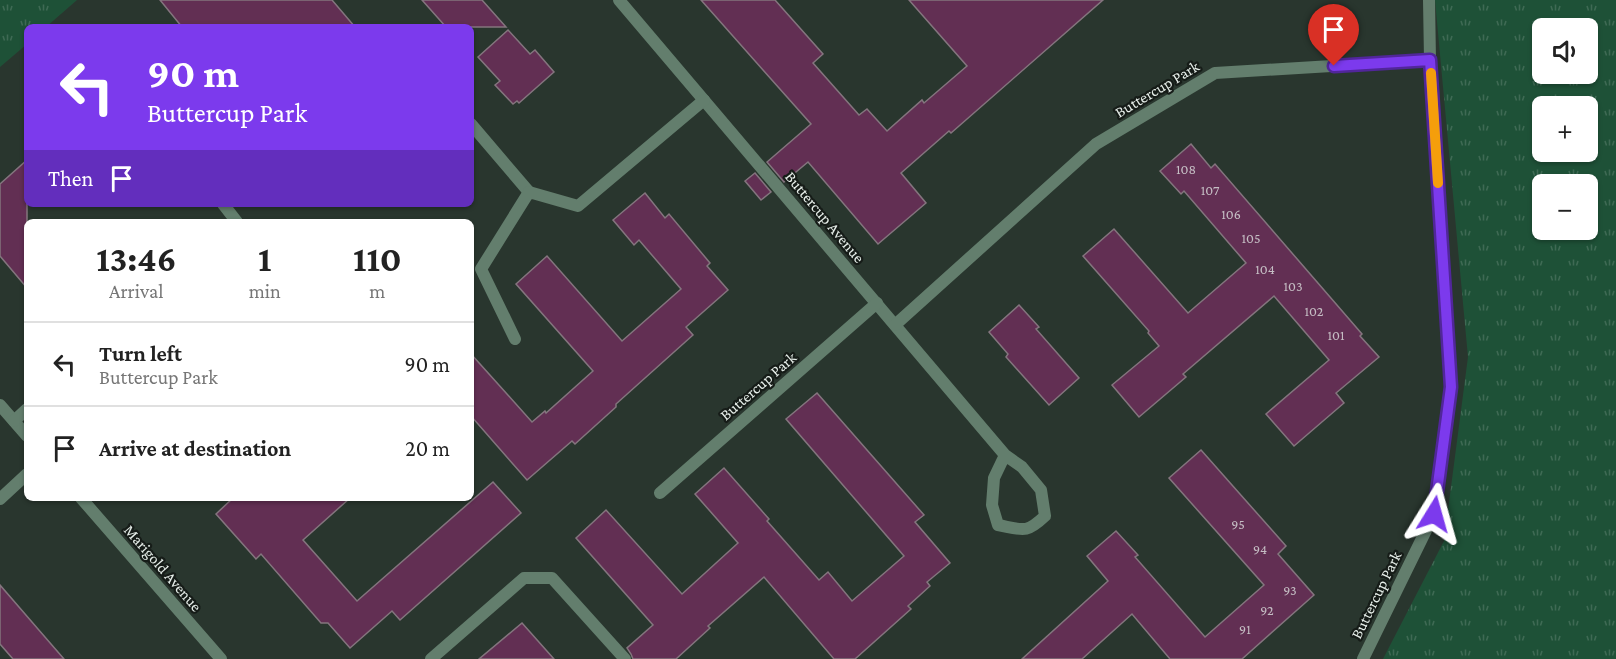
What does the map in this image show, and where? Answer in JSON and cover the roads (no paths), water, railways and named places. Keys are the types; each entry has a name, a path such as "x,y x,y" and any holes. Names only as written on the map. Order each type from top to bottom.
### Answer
{"street":[{"path":"1429,0 1430,60"},
{"name":"Buttercup Avenue","path":"625,2 704,100 1005,455 1022,467 1041,490 1045,516 1032,528 1018,529 998,525 992,505 994,478 1005,455"},
{"name":"Buttercup Park","path":"895,325 1096,144 1215,73 1430,60 1450,397 1434,514 1363,659"},
{"path":"474,128 529,192 578,206 704,100"},
{"path":"515,339 481,269 529,192"},
{"path":"224,207 234,219"},
{"name":"Buttercup Park","path":"660,493 877,303"},
{"path":"0,405 24,433"},
{"path":"14,421 24,413"},
{"path":"0,499 24,477"},
{"name":"Marigold Avenue","path":"84,501 221,659"},
{"path":"431,659 525,578 552,578 625,659"}]}
